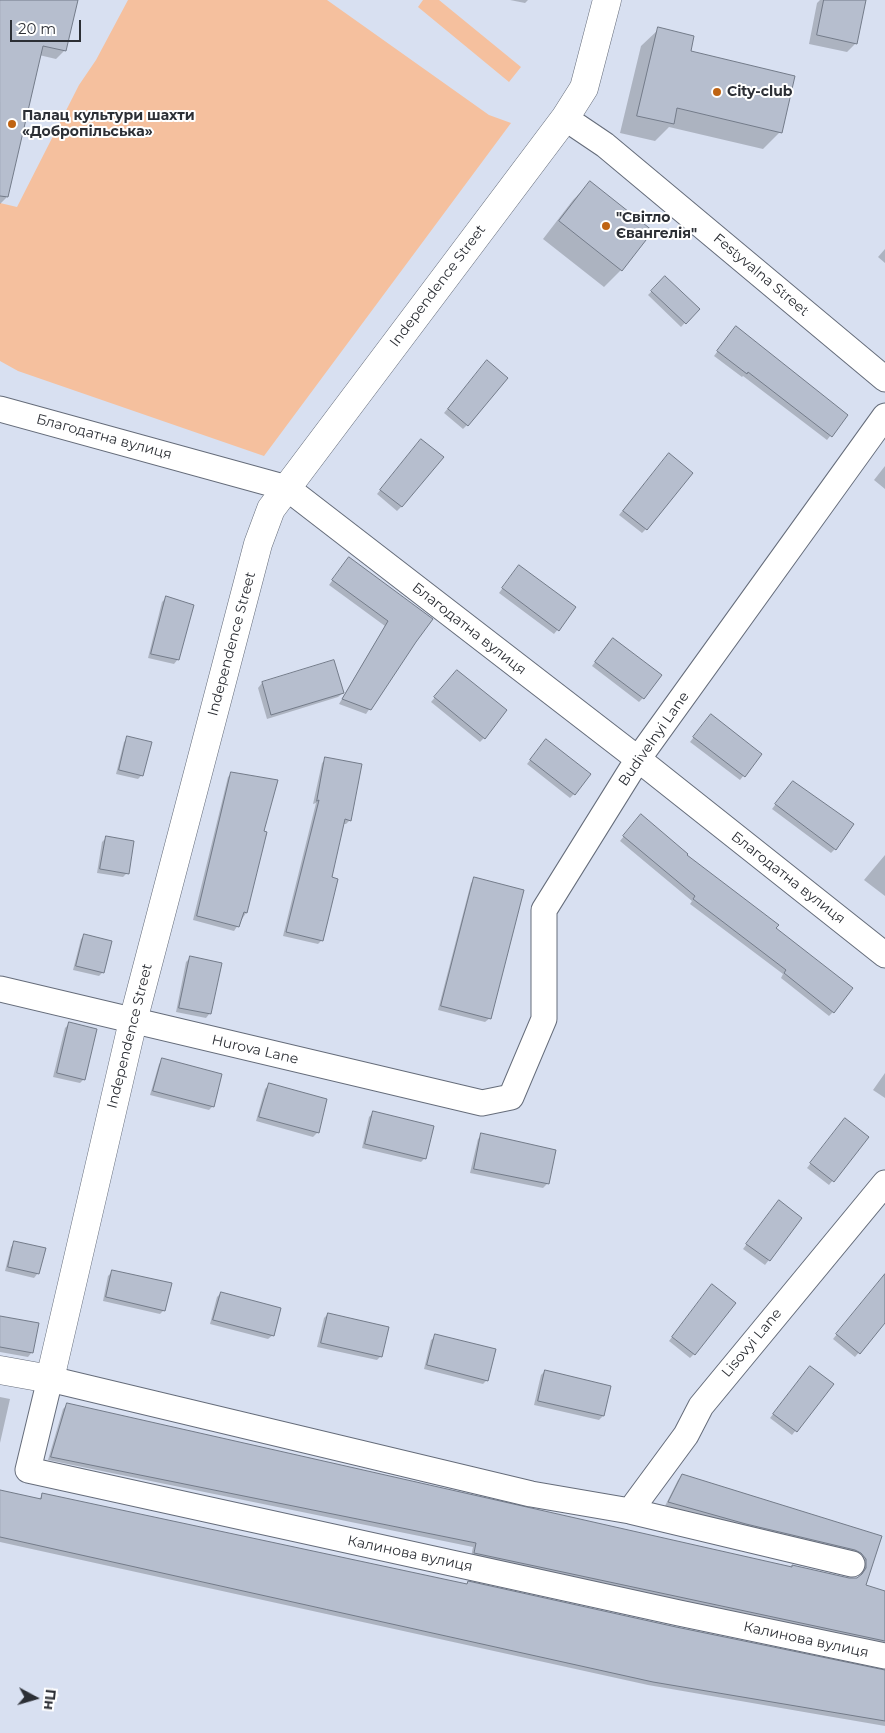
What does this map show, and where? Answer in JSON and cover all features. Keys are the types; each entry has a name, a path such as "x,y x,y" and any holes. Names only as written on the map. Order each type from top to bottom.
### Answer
{"street":[{"name":"Independence Street","path":"50,1379 133,1021 258,544 271,509 565,118 584,88 606,0"},
{"name":"Festyvalna Street","path":"565,118 605,145 885,379"},
{"name":"Благодатна вулиця","path":"0,409 287,488 638,759 885,955"},
{"name":"Budivelnyi Lane","path":"510,1097 544,1019 544,910 638,759 885,416"},
{"name":"Hurova Lane","path":"0,989 482,1103 510,1097"},
{"name":"Lisovyi Lane","path":"630,1511 686,1435 700,1406 885,1183"},
{"path":"0,1370 50,1379 531,1494 630,1511 852,1564"},
{"name":"Калинова вулиця","path":"50,1379 28,1470 679,1613 885,1656"}],"shaded area":[{"path":"128,0 327,0 489,115 511,123 264,456 18,371 0,361 0,203 17,207 79,85 96,60"},
{"path":"423,0 439,0 521,67 509,82 418,7"}],"building":[{"name":"Палац культури шахти «Добропільська»","path":"0,0 78,0 66,51 43,46 8,197 0,196"},
{"path":"824,0 866,0 857,44 817,35"},
{"name":"City-club","path":"658,27 694,36 691,51 795,76 782,133 677,108 674,124 637,116"},
{"name":"\"Світло Євангелія\"","path":"590,181 653,231 622,271 559,221"},
{"path":"665,276 700,309 686,324 651,291"},
{"path":"736,326 848,415 832,437 748,372 747,374 717,351"},
{"path":"487,360 508,378 468,426 448,409"},
{"path":"421,439 444,457 402,507 380,490"},
{"path":"669,453 693,473 647,530 623,511"},
{"path":"349,557 433,619 371,710 342,699 388,621 332,580"},
{"path":"519,565 576,607 559,631 502,588"},
{"path":"166,596 194,605 179,660 151,654"},
{"path":"613,638 662,675 644,699 595,662"},
{"path":"334,660 344,693 271,715 262,682"},
{"path":"457,670 507,710 485,739 434,697"},
{"path":"711,714 762,754 745,777 693,737"},
{"path":"127,736 152,742 143,776 119,770"},
{"path":"546,739 591,774 575,795 530,760"},
{"path":"325,757 362,764 351,821 345,819 332,877 338,879 323,941 286,932 319,800 317,801"},
{"path":"231,772 278,780 264,831 267,832 247,913 244,912 239,927 197,916"},
{"path":"793,781 854,824 836,850 775,804"},
{"path":"641,814 687,855 779,925 776,928 853,988 834,1013 784,973 786,970 693,899 695,896 623,836"},
{"path":"106,836 134,841 129,874 100,869"},
{"path":"474,877 524,890 491,1019 441,1006"},
{"path":"84,934 112,941 104,973 76,966"},
{"path":"190,956 222,963 211,1014 179,1008"},
{"path":"69,1022 97,1029 85,1080 57,1073"},
{"path":"162,1058 222,1074 214,1107 153,1091"},
{"path":"269,1083 327,1099 319,1133 259,1117"},
{"path":"373,1111 434,1126 426,1159 365,1144"},
{"path":"845,1118 869,1137 834,1182 810,1163"},
{"path":"481,1133 556,1150 549,1184 474,1169"},
{"path":"779,1200 802,1218 770,1261 746,1244"},
{"path":"14,1241 46,1248 39,1274 8,1267"},
{"path":"112,1270 172,1283 165,1311 106,1297"},
{"path":"885,1274 885,1323 860,1354 836,1334"},
{"path":"712,1284 736,1303 695,1355 672,1337"},
{"path":"221,1292 281,1308 274,1336 213,1320"},
{"path":"328,1313 389,1327 382,1357 321,1343"},
{"path":"0,1316 39,1323 33,1353 0,1347"},
{"path":"435,1334 496,1349 488,1381 427,1365"},
{"path":"810,1366 834,1384 797,1432 773,1414"},
{"path":"545,1370 611,1386 604,1416 538,1401"},
{"path":"67,1403 792,1567 792,1565 849,1578 857,1578 866,1568 866,1559 855,1550 746,1524 668,1502 682,1474 882,1536 866,1585 885,1591 885,1641 474,1553 476,1543 51,1457"},
{"path":"0,1490 41,1499 42,1493 467,1584 468,1581 676,1627 885,1670 885,1721 653,1682 0,1537"}],"place":[{"name":"City-club","path":"717,92"},
{"name":"Палац культури шахти «Добропільська»","path":"12,124"},
{"name":"\"Світло Євангелія\"","path":"606,226"}]}
